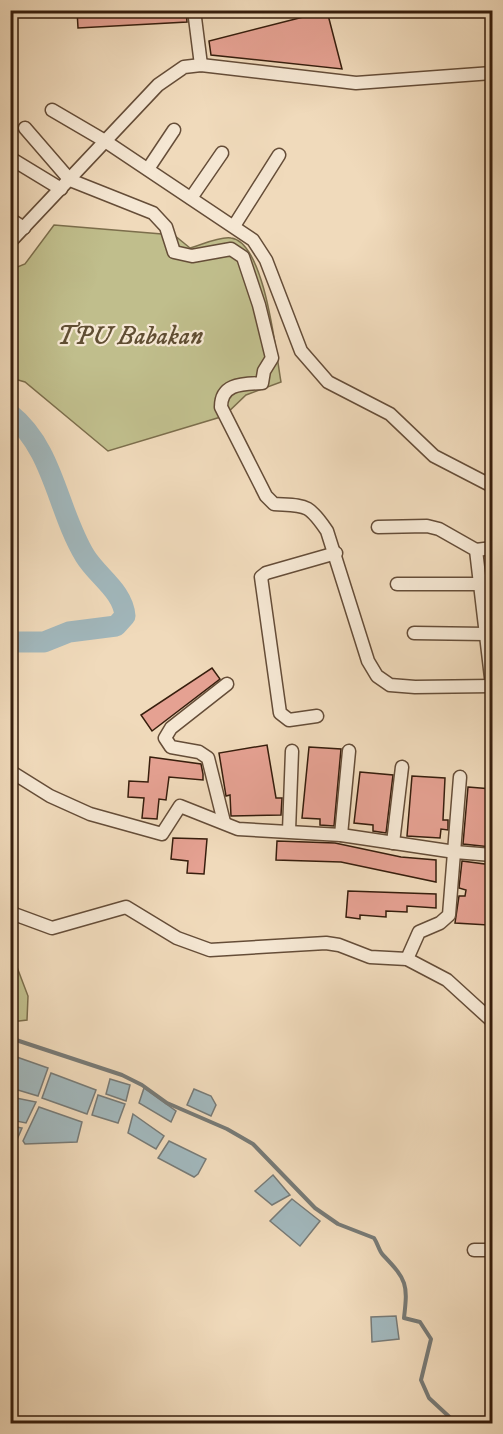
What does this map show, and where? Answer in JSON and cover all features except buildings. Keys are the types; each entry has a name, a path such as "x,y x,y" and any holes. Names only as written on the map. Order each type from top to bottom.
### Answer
{"street":[{"path":"194,10 201,65"},
{"path":"10,243 158,85 172,73 184,67 201,65 356,83 492,73"},
{"path":"52,110 105,141 253,240 266,260 301,351 328,382 390,414 434,456 492,486"},
{"path":"24,128 66,185"},
{"path":"148,169 174,130"},
{"path":"191,198 222,153"},
{"path":"234,226 279,155"},
{"path":"10,158 66,185 153,213 166,227 174,252 192,256 231,249 243,257 259,306 272,358 264,371 262,383 237,385 228,389 223,395 221,407 266,496 274,504 298,504 317,516 327,531 336,553 368,661 383,681 390,685 415,687 492,686 476,550"},
{"path":"10,219 24,228"},
{"path":"378,527 428,526 476,550 492,548"},
{"path":"317,716 289,720 280,713 261,577 266,573 336,553"},
{"path":"398,584 481,584"},
{"path":"414,633 486,634"},
{"path":"224,822 208,758 199,752 171,747 165,738 171,728 227,684"},
{"path":"289,831 292,751"},
{"path":"341,835 349,751"},
{"path":"393,843 402,767"},
{"path":"10,771 50,796 90,814 162,834 180,807 238,828 341,835 455,852 492,855"},
{"path":"407,959 419,932 440,923 449,915 460,777"},
{"path":"10,909 14,914 52,928 126,907 177,938 210,950 326,943 339,945 370,957 407,959 447,980 492,1021"},
{"path":"474,1250 492,1250"}],"green space":[{"name":"TPU Babakan","path":"54,225 174,235 190,248 216,239 227,238 243,244 252,258 267,301 281,382 246,395 224,416 108,451 25,382 11,378 10,270 25,264"},
{"path":"10,961 15,962 28,996 27,1020 11,1022"}],"water":[{"path":"11,1055 48,1068 38,1096 11,1088"},
{"path":"51,1073 96,1090 87,1114 42,1098"},
{"path":"110,1079 130,1085 126,1101 106,1094"},
{"path":"144,1088 176,1111 171,1122 139,1103"},
{"path":"194,1089 211,1096 216,1105 211,1116 187,1105"},
{"path":"98,1095 125,1104 118,1123 92,1115"},
{"path":"16,1098 36,1102 26,1123 11,1120"},
{"path":"39,1107 82,1122 77,1142 25,1144 23,1141"},
{"path":"133,1114 164,1136 156,1149 128,1133"},
{"path":"11,1126 22,1128 15,1144 11,1144"},
{"path":"169,1141 206,1159 198,1174 194,1177 158,1158"},
{"path":"273,1175 290,1195 272,1205 255,1191"},
{"path":"292,1199 320,1221 300,1246 270,1221"},
{"path":"396,1316 399,1339 372,1342 371,1317"}],"waterway":[{"path":"10,414 25,428 36,444 46,462 85,556 120,599 125,616 116,626 69,632 44,642 10,642"},
{"path":"10,1038 122,1075 142,1085 167,1103 227,1129 253,1144 315,1208 338,1224 374,1238 404,1283 406,1297 404,1318 420,1322 431,1339 421,1380 429,1398 457,1424"}]}
